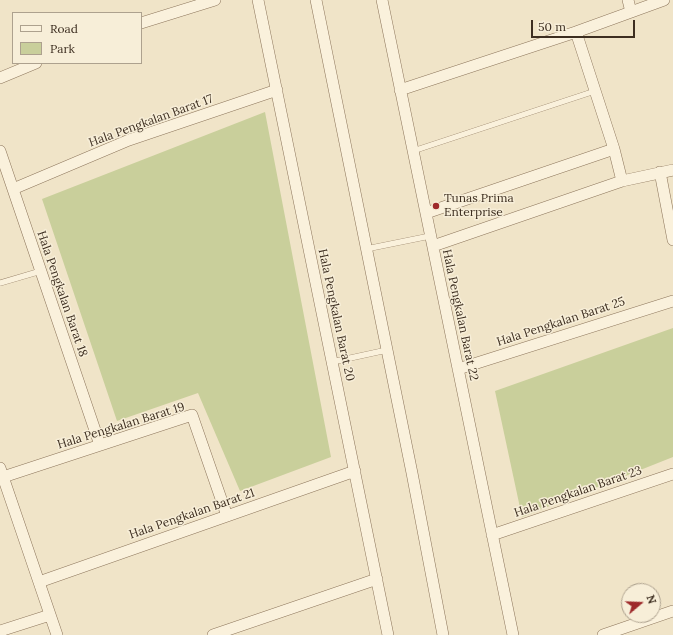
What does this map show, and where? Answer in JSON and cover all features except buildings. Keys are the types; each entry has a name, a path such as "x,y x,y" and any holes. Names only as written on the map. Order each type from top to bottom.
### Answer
{"street":[{"path":"142,23 215,0"},
{"name":"Hala Pengkalan Barat 20","path":"258,0 377,579 387,635"},
{"path":"316,0 444,635"},
{"name":"Hala Pengkalan Barat 22","path":"382,0 513,635"},
{"path":"628,0 631,12"},
{"path":"400,90 576,32 664,0"},
{"path":"576,32 614,149 622,181"},
{"path":"0,78 34,64"},
{"name":"Hala Pengkalan Barat 17","path":"13,189 129,140 277,90"},
{"path":"426,213 614,149"},
{"name":"Hala Pengkalan Barat 18","path":"0,151 100,445"},
{"path":"431,241 622,181 673,170"},
{"path":"660,172 673,240"},
{"name":"Hala Pengkalan Barat 25","path":"458,369 673,301"},
{"name":"Hala Pengkalan Barat 19","path":"1,473 100,445 192,416 226,516"},
{"name":"Hala Pengkalan Barat 21","path":"39,582 355,471"},
{"path":"1,473 57,635"},
{"name":"Hala Pengkalan Barat 23","path":"492,535 673,474"},
{"path":"213,635 377,579"},
{"path":"604,635 673,611"},
{"path":"0,631 50,615"}],"lane":[{"path":"413,151 595,91"},
{"path":"366,249 431,241"},
{"path":"0,283 40,271"},
{"path":"332,362 387,350"}],"green space":[{"path":"265,112 331,457 240,491 198,393 117,421 42,199"},
{"path":"673,328 673,457 522,517 495,391"}],"place":[{"name":"Tunas Prima Enterprise","path":"436,206"}]}
